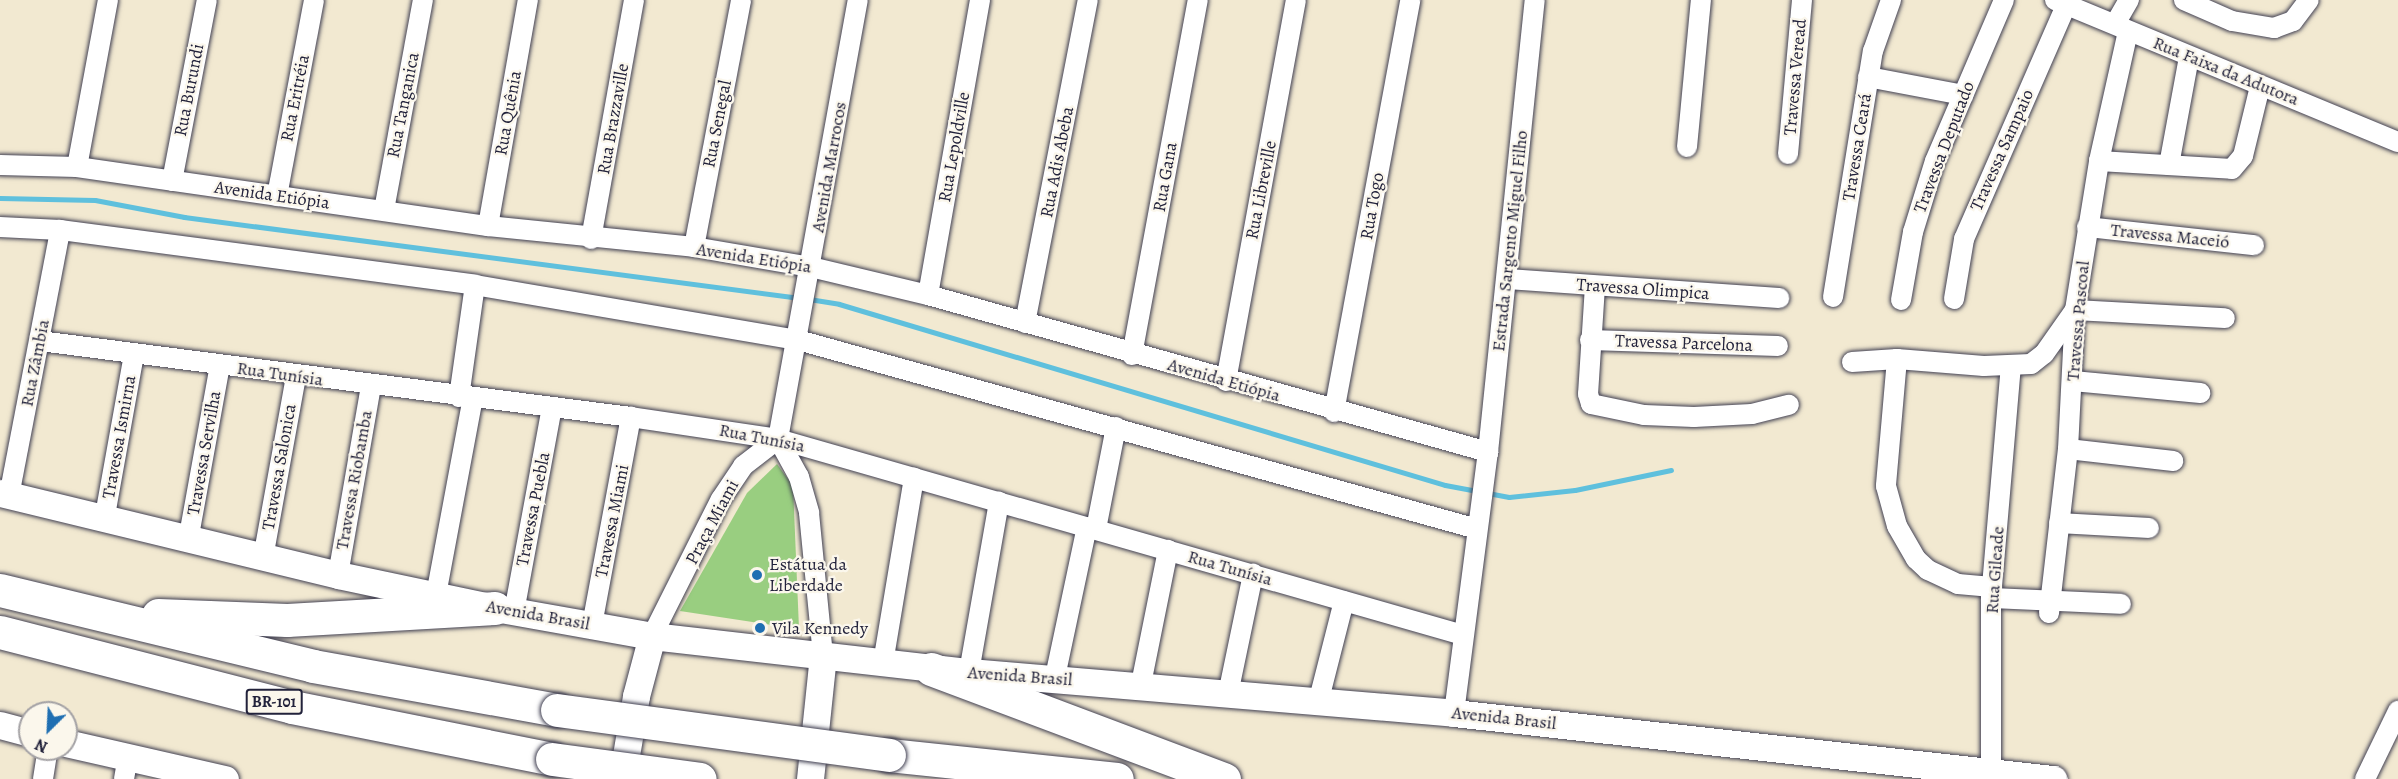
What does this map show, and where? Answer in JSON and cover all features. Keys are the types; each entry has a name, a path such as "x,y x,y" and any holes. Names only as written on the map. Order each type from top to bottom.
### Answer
{"highway":[{"name":"BR-101","path":"0,590 78,612 313,666 557,710 889,755 1117,779"},
{"path":"78,612 287,620 505,610"},
{"name":"BR-101","path":"0,632 292,707 552,759 700,779"},
{"path":"931,669 1224,779"}],"street":[{"path":"77,167 108,0"},
{"name":"Rua Burundi","path":"172,181 207,0"},
{"name":"Rua Eritréia","path":"277,195 314,0"},
{"name":"Rua Tanganica","path":"384,210 423,0"},
{"name":"Rua Quênia","path":"488,225 528,0"},
{"name":"Rua Brazzaville","path":"591,239 634,0"},
{"name":"Rua Senegal","path":"694,247 741,0"},
{"name":"Avenida Marrocos","path":"778,439 800,333 858,0"},
{"name":"Rua Lepoldville","path":"928,295 980,0"},
{"name":"Rua Adis Abeba","path":"1025,323 1089,0"},
{"name":"Rua Gana","path":"1132,355 1198,0"},
{"name":"Rua Libreville","path":"1226,381 1296,0"},
{"name":"Rua Togo","path":"1334,412 1410,0"},
{"name":"Estrada Sargento Miguel Filho","path":"1478,529 1507,279 1535,0"},
{"path":"1687,147 1701,0"},
{"name":"Travessa Veread","path":"1788,154 1802,0"},
{"name":"Travessa Ceará","path":"1833,297 1868,77 1880,27 1891,0"},
{"name":"Travessa Deputado","path":"1901,300 1922,200 1963,95 2004,0"},
{"name":"Travessa Pascoal","path":"2049,607 2068,449 2075,310 2087,227 2129,0"},
{"path":"2184,0 2232,21 2274,28 2293,21 2309,0"},
{"name":"Rua Faixa da Adutora","path":"2060,2 2398,142"},
{"name":"Travessa Sampaio","path":"1954,299 1964,239 2060,2"},
{"path":"2169,165 2189,57"},
{"path":"1868,77 1963,95"},
{"path":"2099,161 2232,168 2243,156 2260,86"},
{"name":"Avenida Etiópia","path":"0,165 77,167 591,239 694,247 810,274 928,295 1334,412 1488,452"},
{"path":"0,227 60,230 475,285 800,333 1116,427 1478,529 1462,634 1454,712"},
{"name":"Travessa Maceió","path":"2087,227 2254,245"},
{"name":"Rua Zâmbia","path":"5,495 40,341 60,230"},
{"name":"Travessa Olimpica","path":"1507,279 1779,298"},
{"path":"436,595 466,397 475,285"},
{"path":"1595,286 1588,394 1591,404 1598,408 1694,417 1752,414 1789,405"},
{"path":"1852,362 1897,359 2011,367 2031,364 2044,354 2075,310 2225,318"},
{"name":"Travessa Parcelona","path":"1590,340 1778,346"},
{"name":"Rua Tunísia","path":"40,341 371,386 631,417 778,439 1462,634"},
{"name":"Travessa Ismirna","path":"104,521 134,354"},
{"path":"1897,359 1886,486 1897,526 1916,559 1950,581 2049,607 2121,604"},
{"name":"Travessa Servilha","path":"188,541 220,365"},
{"name":"Rua Gileade","path":"1991,774 1992,592 2011,367"},
{"name":"Travessa Salonica","path":"263,558 296,376"},
{"path":"2073,381 2200,393"},
{"name":"Travessa Riobamba","path":"338,575 371,386"},
{"name":"Travessa Puebla","path":"505,610 552,407"},
{"name":"Travessa Miami","path":"592,625 631,417"},
{"path":"1055,677 1116,427"},
{"path":"778,439 799,477 809,513 823,656 810,779"},
{"name":"Praça Miami","path":"622,779 636,696 652,636 721,499 743,466 778,439"},
{"path":"2068,449 2173,461"},
{"path":"883,663 914,478"},
{"name":"Avenida Brasil","path":"5,495 104,521 338,575 505,610 652,636 931,669 1141,684 1318,703 1454,712 1991,774 2053,779"},
{"path":"969,672 999,502"},
{"path":"2058,524 2150,528"},
{"path":"1141,684 1168,550"},
{"path":"1228,694 1252,574"},
{"path":"1318,703 1344,600"},
{"path":"2365,779 2398,711"},
{"path":"0,725 18,730"},
{"path":"78,748 126,768 225,779"},
{"path":"43,779 46,761"}],"green space":[{"path":"777,464 793,486 799,629 680,611 747,493"}],"waterway":[{"path":"0,198 95,200 184,217 800,298"},
{"path":"809,299 839,304 1445,485 1509,497 1575,490 1671,470"}],"place":[{"name":"Estátua da Liberdade","path":"757,575"},
{"name":"Vila Kennedy","path":"760,628"}]}
